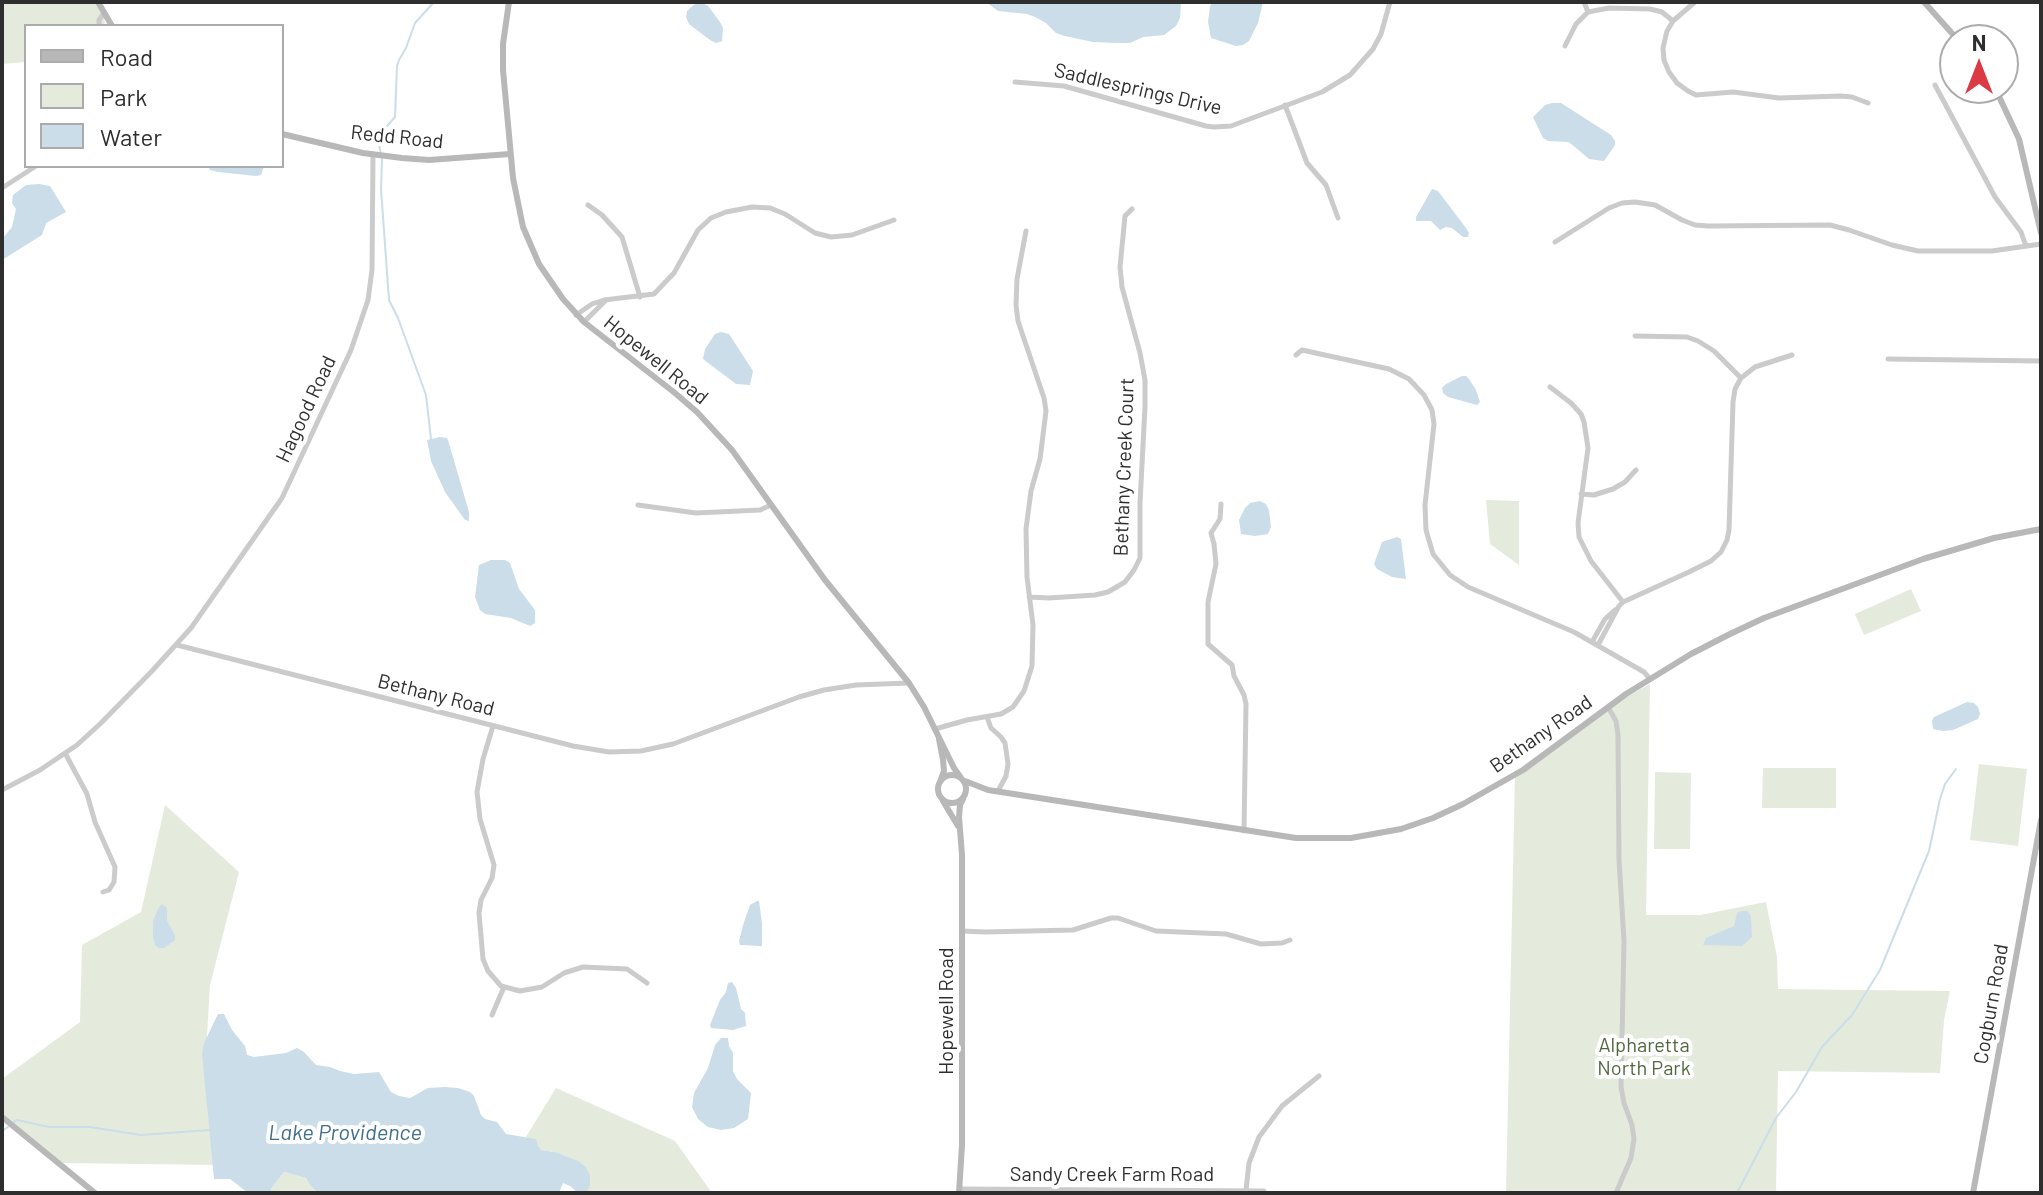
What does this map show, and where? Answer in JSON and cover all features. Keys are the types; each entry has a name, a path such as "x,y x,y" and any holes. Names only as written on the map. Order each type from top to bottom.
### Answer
{"street":[{"path":"98,2 111,24"},
{"name":"Hopewell Road","path":"509,2 503,44 510,154 519,213 529,242 549,280 576,315 667,386 697,412 732,450 825,580 909,683 954,768 963,779"},
{"name":"Saddlesprings Drive","path":"1015,82 1064,86 1214,127 1231,126 1331,88 1358,67 1381,34 1390,2"},
{"path":"1584,2 1588,12"},
{"path":"1695,2 1673,21 1664,39 1664,60 1669,72 1677,83 1694,94 1733,92 1779,98 1841,96 1868,103"},
{"path":"1924,2 1944,24"},
{"path":"1565,46 1576,24 1588,12 1609,8 1650,9 1662,12 1673,21"},
{"path":"99,24 104,13"},
{"path":"1935,85 1995,197 2021,232 2026,246"},
{"path":"2003,104 2019,139 2041,233"},
{"path":"1285,105 1307,163 1326,185 1338,218"},
{"name":"Redd Road","path":"284,134 373,154 429,160 510,154"},
{"name":"Hagood Road","path":"177,645 282,498 358,334 368,300 372,270 373,154"},
{"path":"2,188 33,168"},
{"path":"1555,242 1609,208 1635,202 1655,205 1682,220 1702,226 1830,225 1918,251 1992,251 2041,244"},
{"path":"588,205 622,237 640,297"},
{"path":"576,315 592,304 650,296 658,292 674,273 698,230 711,218 726,212 752,207 770,208 815,233 831,237 852,235 894,220"},
{"name":"Bethany Creek Court","path":"1029,597 1108,592 1125,582 1140,558 1145,380 1120,267 1125,216 1132,209"},
{"path":"937,732 967,720 1001,714 1013,707 1029,679 1033,658 1026,529 1046,411 1018,321 1017,279 1026,231"},
{"path":"584,322 607,300"},
{"path":"1635,336 1687,337 1698,341 1714,351 1741,378"},
{"path":"1296,355 1302,350 1389,369 1417,386 1434,416 1425,521 1429,542 1439,563 1468,587 1533,613 1595,644 1644,672 1650,679"},
{"path":"1595,644 1621,604 1711,561 1724,546 1729,530 1734,392 1741,378 1755,367 1792,355"},
{"path":"1888,359 2041,361"},
{"path":"1550,387 1581,414 1586,428 1588,448 1578,523 1579,537 1587,555 1621,604"},
{"path":"1581,494 1594,495 1613,489 1636,470"},
{"path":"1221,504 1220,519 1211,533 1216,564 1208,602 1208,644 1232,665 1246,704 1244,831"},
{"path":"638,505 696,513 760,510 771,505"},
{"name":"Bethany Road","path":"963,779 988,790 1296,838 1334,839 1385,833 1417,824 1463,804 1523,770 1650,679 1730,634 1952,549 2041,531"},
{"path":"2,790 65,753 101,723 177,645"},
{"name":"Bethany Road","path":"177,645 493,726 609,752 641,751 673,744 824,690 909,683"},
{"path":"1608,707 1616,721 1618,735 1619,860 1624,941 1621,1087 1634,1139 1631,1158 1616,1193"},
{"path":"987,717 991,728 1005,743 1008,764 998,791"},
{"path":"493,726 478,779 477,799 493,858 493,871 481,900 478,920 485,965 491,977 504,987 534,990 570,970 591,966 627,969 647,983"},
{"name":"Hopewell Road","path":"937,732 944,771 940,781"},
{"path":"65,753 87,794 95,822 115,867 114,882 109,890 103,892"},
{"path":"952,774 963,779 967,789 959,802 950,803 941,799 938,790 940,781 952,774"},
{"name":"Bethany Road","path":"963,798 988,790"},
{"name":"Hopewell Road","path":"960,1191 962,855 959,830 963,798"},
{"name":"Hopewell Road","path":"941,799 959,830"},
{"name":"Cogburn Road","path":"1973,1193 2041,820"},
{"path":"962,931 1073,930 1111,918 1156,931 1226,934 1261,944 1290,940"},
{"path":"492,1015 504,987"},
{"path":"1246,1190 1249,1163 1259,1137 1282,1106 1319,1076"},
{"path":"2,1117 95,1193"},
{"name":"Sandy Creek Farm Road","path":"960,1191 1264,1191"}],"green space":[{"path":"2,2 98,2 105,24 24,24 24,62 2,64"},
{"path":"1486,500 1519,501 1519,565 1490,544"},
{"path":"1911,589 1921,611 1864,635 1855,614"},
{"name":"Alpharetta North Park","path":"1650,684 1646,915 1700,915 1766,902 1777,957 1778,989 1950,991 1944,1020 1940,1073 1778,1071 1776,1193 1506,1193 1515,776 1603,710"},
{"path":"1979,764 2027,769 2018,846 1970,840"},
{"path":"1763,768 1836,768 1836,808 1762,808"},
{"path":"1655,772 1691,773 1690,849 1654,849"},
{"path":"165,805 239,872 210,985 206,1052 208,1117 218,1165 62,1163 2,1117 2,1079 80,1022 82,945 141,912"},
{"path":"556,1088 675,1141 712,1193 586,1193 585,1166 555,1152 541,1150 526,1137"},
{"path":"284,1172 306,1178 318,1193 271,1193"}],"water":[{"path":"986,2 1181,2 1176,26 1164,35 1116,43 1065,36 1035,17 998,11"},
{"path":"1213,2 1263,2 1249,41 1236,46 1211,38 1208,22"},
{"path":"702,3 720,22 722,41 716,43 710,40 689,24 687,11 695,4"},
{"path":"1561,103 1611,135 1615,145 1604,161 1589,159 1569,142 1543,138 1533,117 1545,105"},
{"path":"263,168 261,175 256,176 210,170"},
{"path":"26,185 50,186 66,212 46,223 42,235 2,260 2,239 12,227 16,209 12,203 13,195"},
{"path":"1432,189 1438,191 1466,228 1468,237 1463,237 1452,228 1440,230 1431,221 1416,221"},
{"path":"715,334 729,334 753,371 750,385 736,384 703,359 705,349"},
{"path":"1462,376 1469,379 1476,390 1480,402 1477,405 1443,393 1442,388 1446,384"},
{"path":"440,437 448,440 469,521 465,520 445,492 431,461 427,440"},
{"path":"1260,501 1269,510 1271,527 1268,534 1241,534 1239,520 1245,508 1250,503"},
{"path":"1397,537 1401,539 1406,579 1392,577 1374,564 1382,542"},
{"path":"491,560 510,563 519,589 535,610 535,623 530,626 480,610 475,597 479,565"},
{"path":"1967,702 1978,707 1978,719 1953,730 1933,729 1934,717"},
{"path":"757,901 762,923 762,946 740,945 750,905"},
{"path":"162,904 167,908 167,921 175,940 159,948 153,936 153,921"},
{"path":"1748,911 1751,917 1752,937 1742,946 1703,945 1706,938 1734,926 1737,913"},
{"path":"732,982 745,1013 746,1026 733,1030 711,1028 720,1000 728,983"},
{"name":"Lake Providence","path":"218,1014 224,1014 245,1046 247,1055 286,1053 297,1048 316,1065 354,1074 379,1072 391,1092 410,1098 428,1088 458,1088 470,1092 481,1115 497,1122 506,1134 536,1139 541,1150 555,1152 585,1166 590,1175 590,1186 586,1193 578,1193 563,1183 559,1193 318,1193 306,1178 284,1172 271,1193 248,1193 230,1179 214,1179 202,1053"},
{"path":"721,1038 728,1038 733,1053 733,1071 751,1093 748,1119 734,1128 721,1130 708,1127 698,1119 692,1107 694,1093"}],"waterway":[{"path":"431,439 426,395 389,300 379,145 382,132 395,117 399,60 415,23 434,2"},
{"path":"1737,1193 1776,1118 1796,1092 1822,1047 1852,1015 1880,970 1929,851 1945,784 1956,769"},
{"path":"14,1122 17,1120 49,1127 90,1127 141,1135 210,1130"},
{"path":"2,1131 8,1127"}]}
